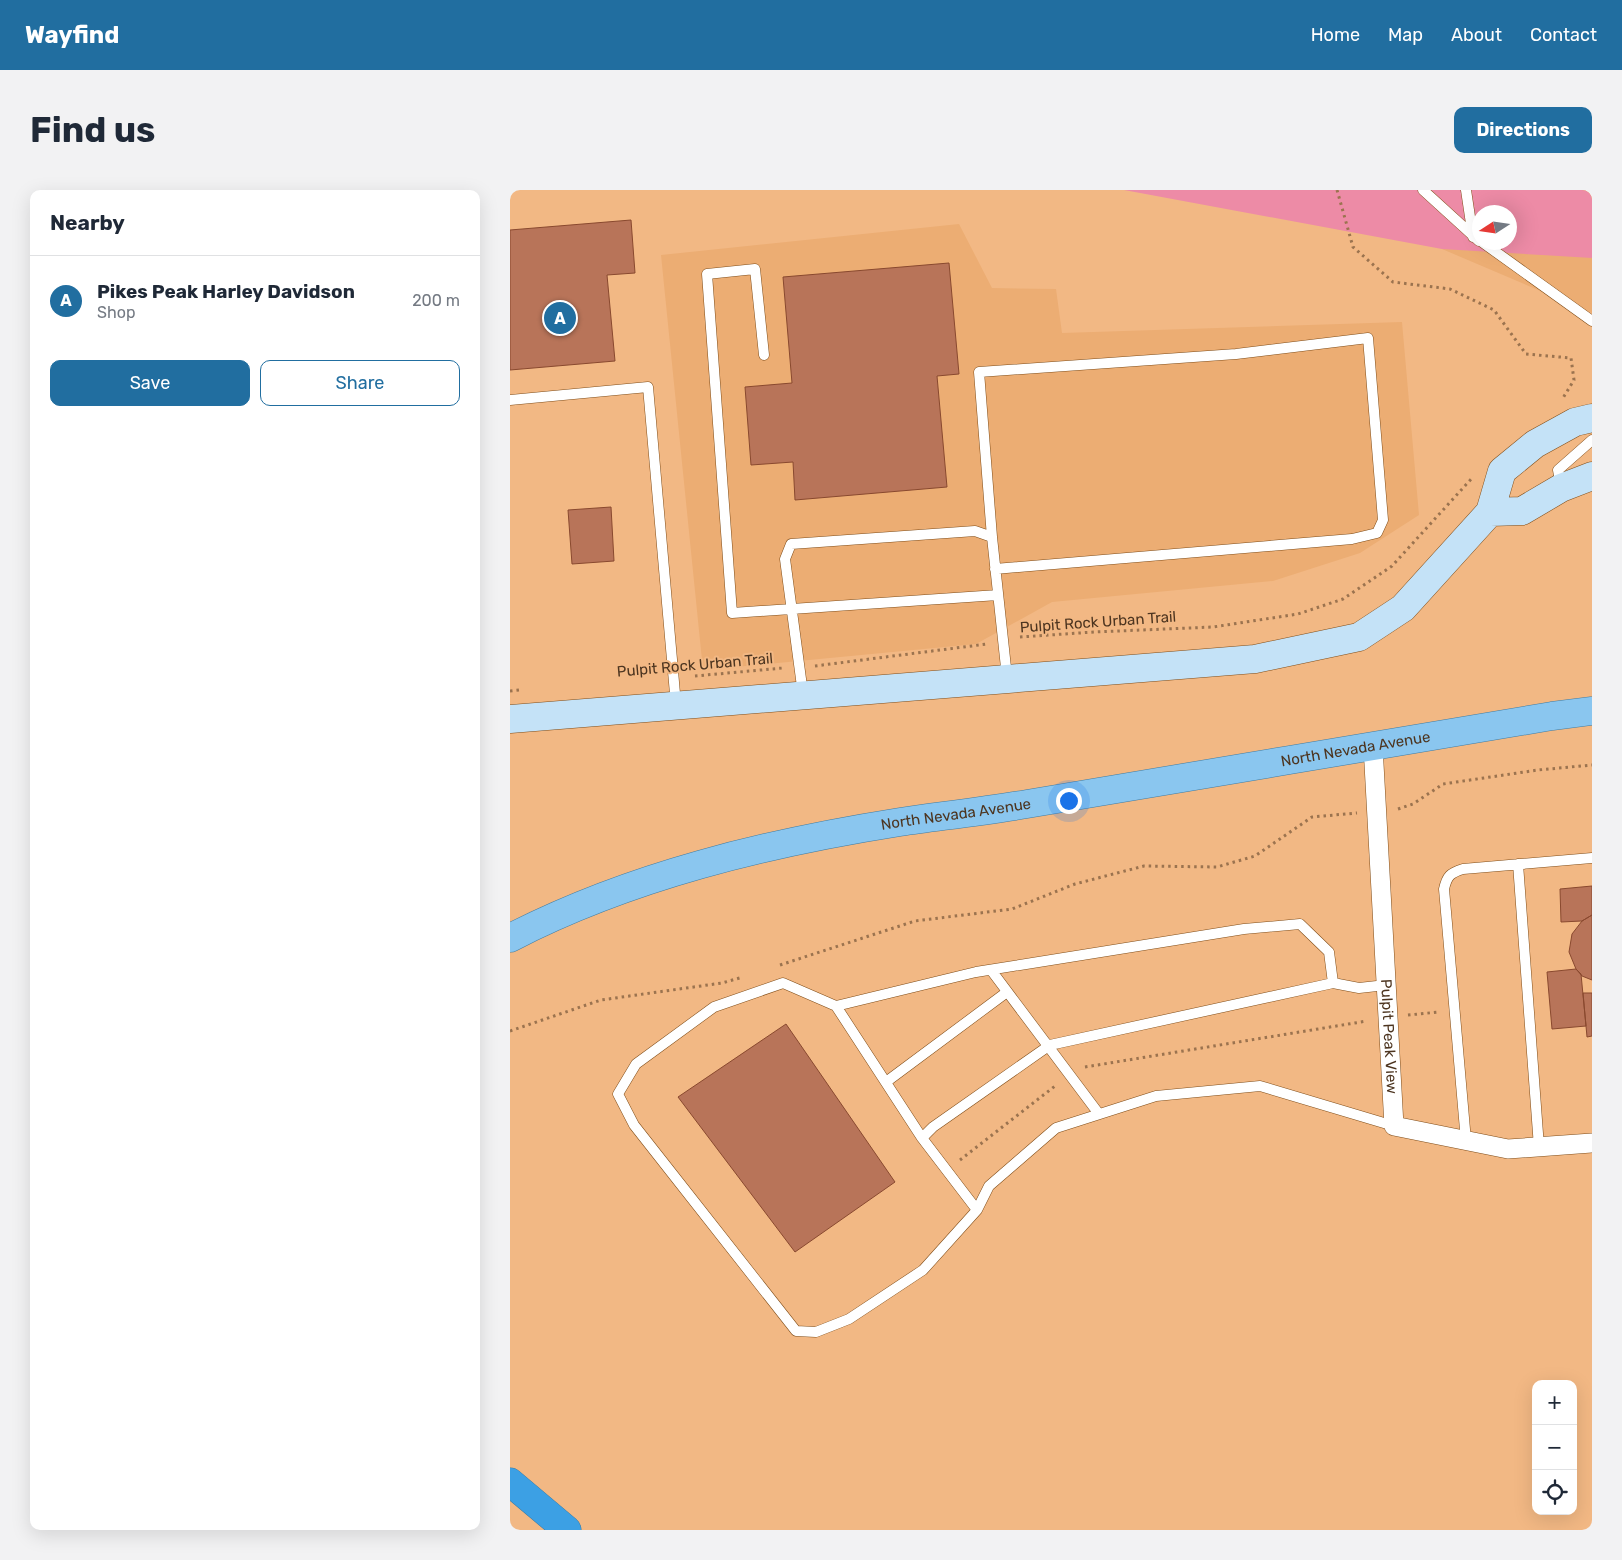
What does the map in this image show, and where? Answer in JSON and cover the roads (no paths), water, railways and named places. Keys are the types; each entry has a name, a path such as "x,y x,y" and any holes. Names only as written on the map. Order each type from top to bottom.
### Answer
{"highway":[{"path":"510,1482 567,1530"}],"main road":[{"path":"510,719 1255,659 1359,637 1403,608 1490,512 1502,471 1535,444 1575,422 1592,418"},
{"path":"1490,512 1522,511 1561,488 1592,476"},
{"name":"North Nevada Avenue","path":"510,938 562,913 628,888 705,863 801,840 1552,716 1592,711"}],"street":[{"name":"Pulpit Peak View","path":"1373,746 1394,1126"},
{"path":"1394,1126 1508,1149 1592,1143"}],"lane":[{"path":"1422,190 1472,235"},
{"path":"1466,190 1472,215"},
{"path":"1492,250 1592,321"},
{"path":"764,355 755,269 707,274 732,612 998,595"},
{"path":"995,570 1352,539 1377,532 1384,520 1368,338 1236,354 978,372 995,570 1007,679"},
{"path":"510,400 648,387 676,706"},
{"path":"1561,488 1558,470 1592,440"},
{"path":"803,696 786,559 791,544 975,531 992,537"},
{"path":"1466,1141 1444,889 1446,878 1452,872 1463,869 1592,858"},
{"path":"1518,864 1539,1147"},
{"path":"836,1006 991,970 1244,929 1300,924 1329,952 1333,983"},
{"path":"991,970 1099,1114"},
{"path":"977,1210 922,1138 836,1006 783,983 714,1007 636,1064 618,1094 634,1125 796,1331 816,1332 848,1319 922,1270 977,1210 989,1186 1056,1128 1156,1096 1260,1086 1394,1126"},
{"path":"922,1138 932,1127 1048,1046 1333,983 1359,988 1386,985"},
{"path":"886,1082 1007,992"}],"place":[{"name":"Pikes Peak Harley Davidson","path":"560,318"}]}
